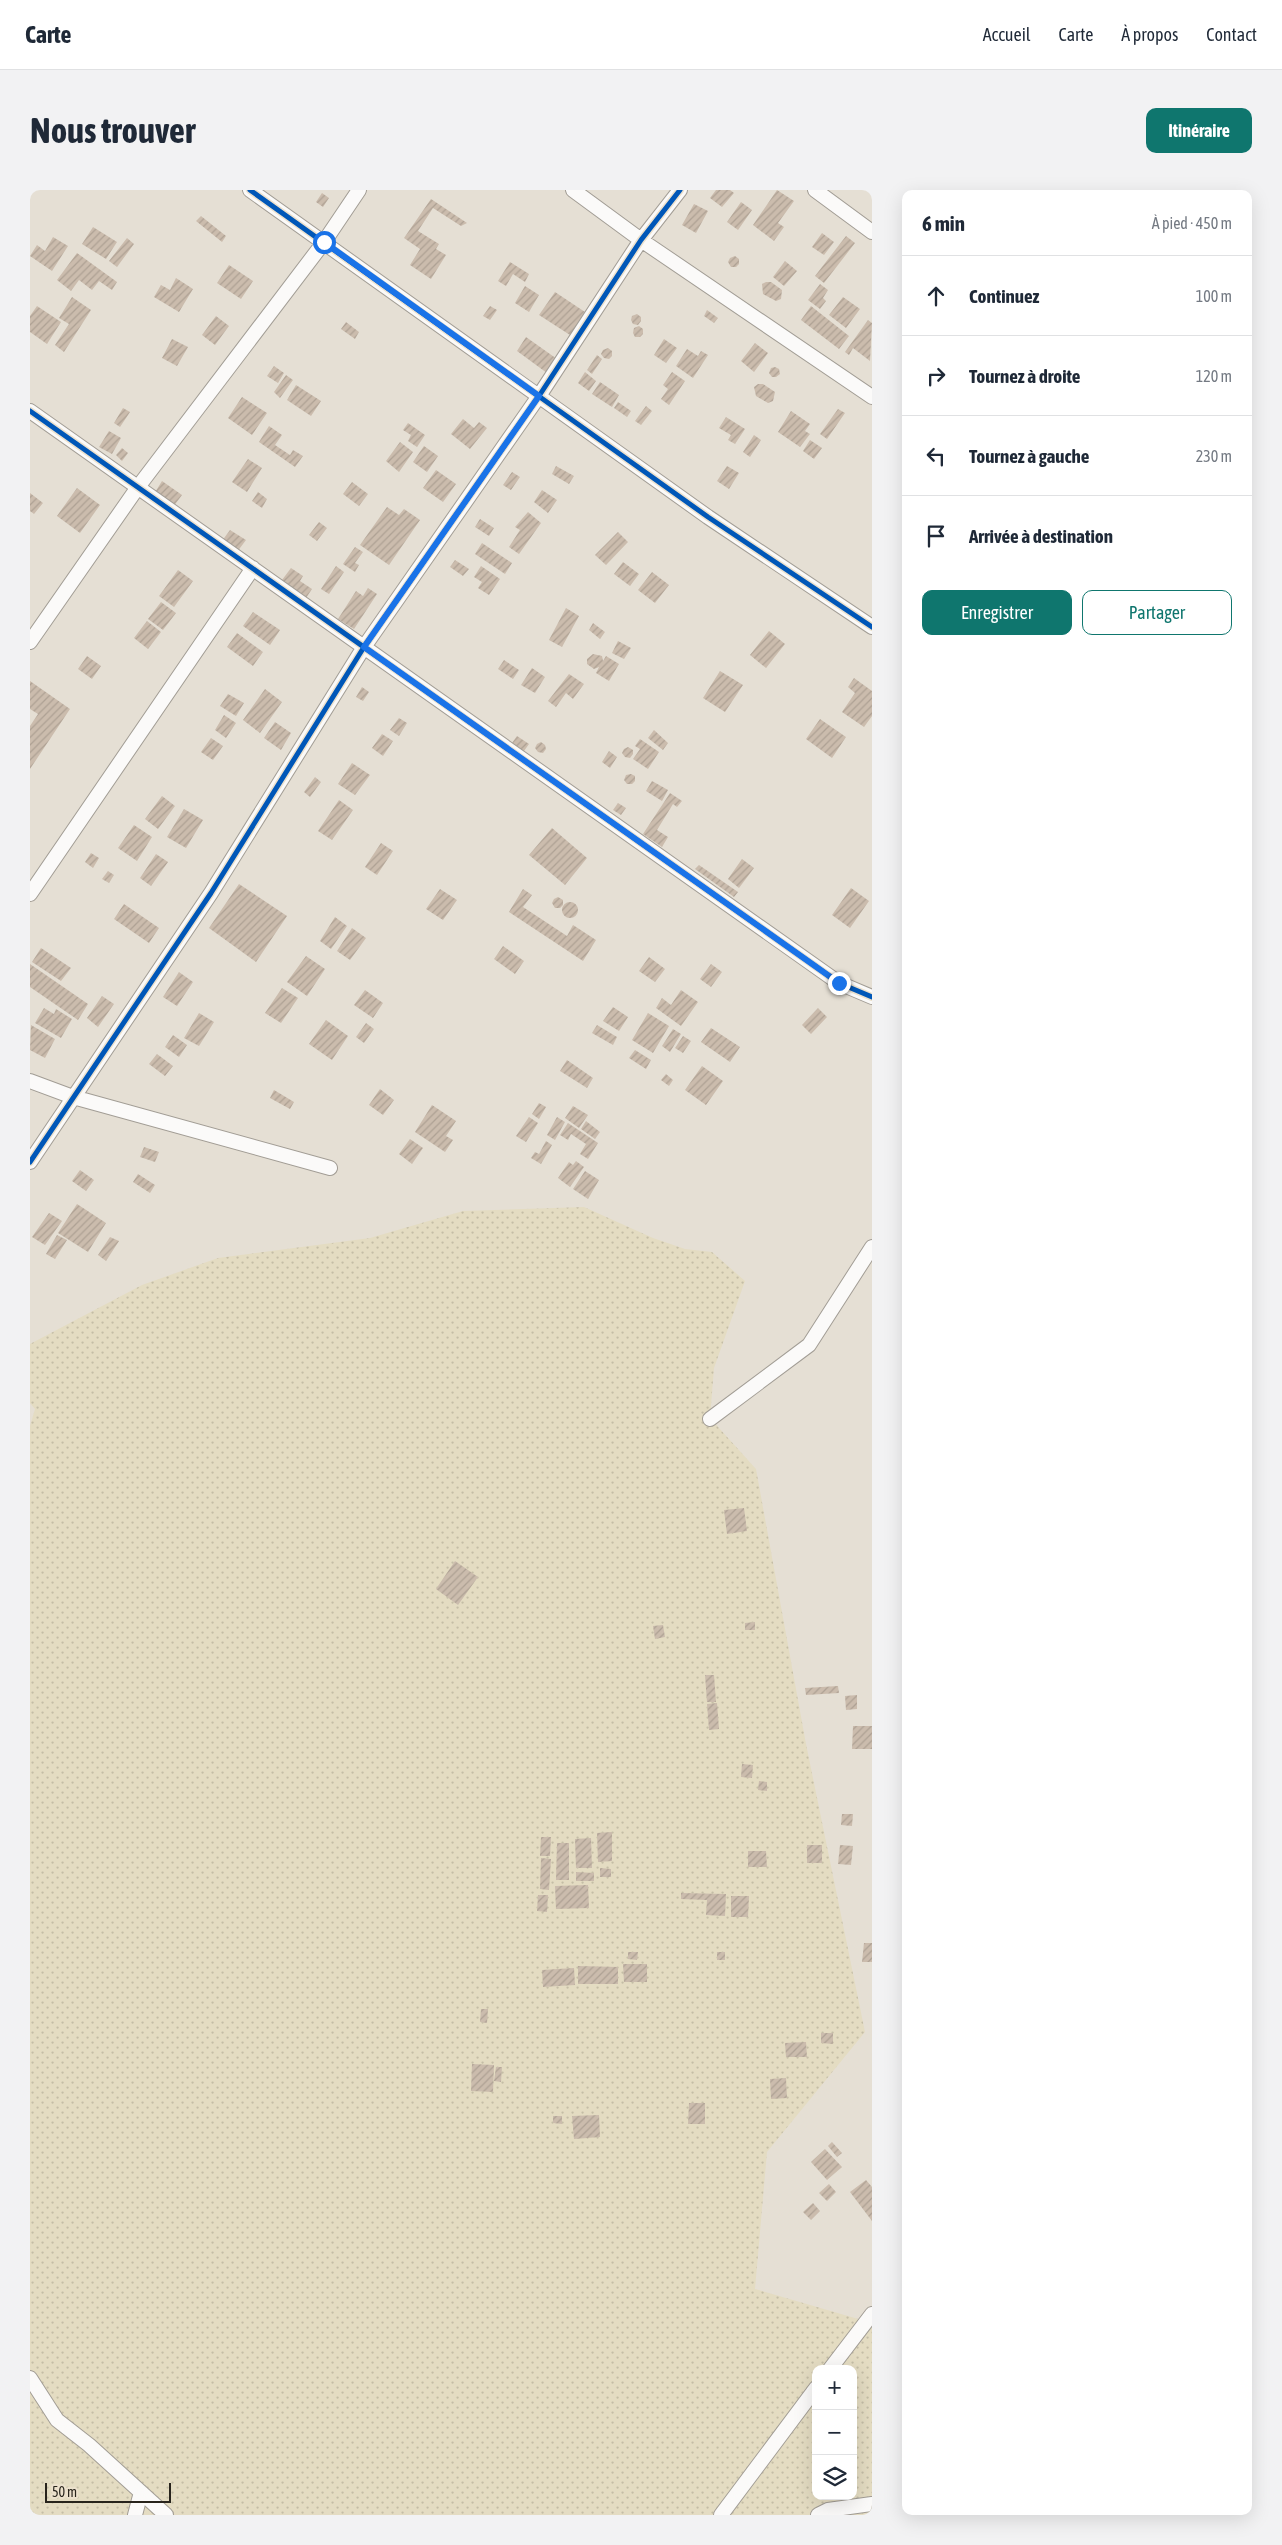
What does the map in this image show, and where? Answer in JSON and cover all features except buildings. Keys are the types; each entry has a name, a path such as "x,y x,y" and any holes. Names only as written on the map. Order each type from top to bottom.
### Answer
{"street":[{"path":"250,190 708,517 872,627"},
{"path":"30,642 138,486 324,242 359,190"},
{"path":"573,190 641,240 872,397"},
{"path":"30,1162 210,893 364,647 539,396 641,240 680,190"},
{"path":"814,190 872,232"},
{"path":"30,410 839,983 872,997"},
{"path":"30,894 253,568"},
{"path":"30,1081 73,1097 330,1168"},
{"path":"710,1418 809,1345 872,1247"},
{"path":"833,2365 872,2314"},
{"path":"30,2378 57,2420 89,2445 166,2515"},
{"path":"721,2515 812,2393"},
{"path":"135,2515 141,2492"},
{"path":"818,2515 828,2510 872,2504"}],"sand":[{"path":"584,1207 653,1238 685,1249 712,1252 745,1281 714,1368 710,1418 756,1469 806,1744 865,2032 767,2152 755,2289 872,2323 872,2515 30,2515 30,1426 35,1409 30,1403 30,1344 142,1285 218,1258 370,1238 463,1211"}],"cycle path":[{"path":"250,190 708,517 872,627"},
{"path":"30,1162 211,893 364,647 539,396 641,240 680,190"},
{"path":"30,411 839,983 872,997"}],"route":[{"path":"324,242 539,396 364,647 839,983"}]}
